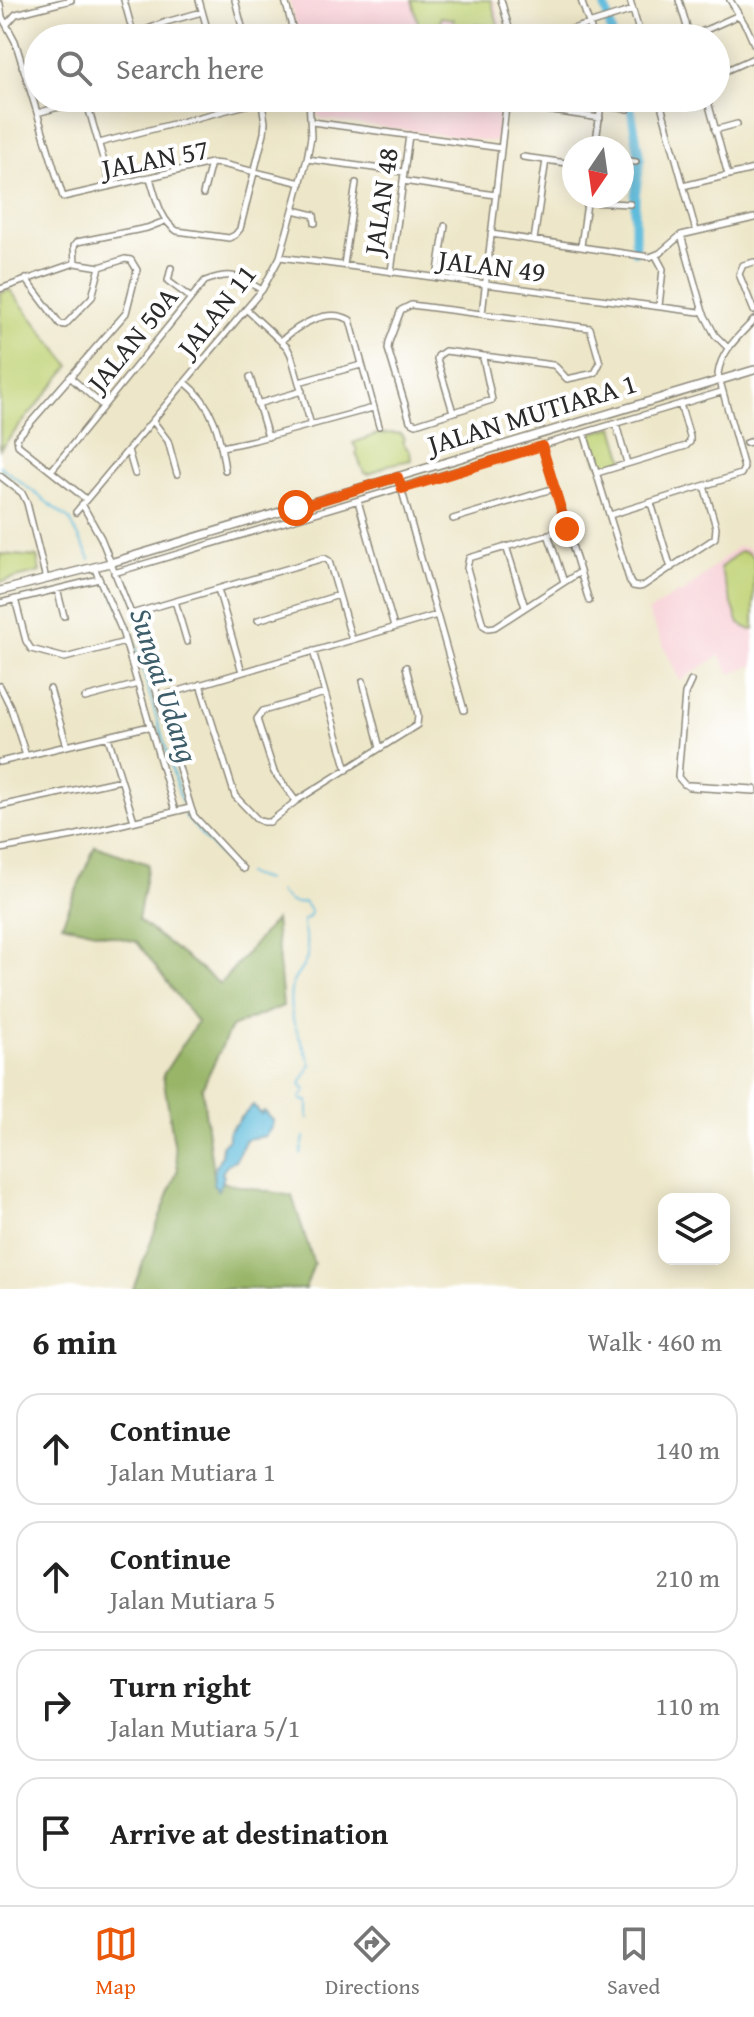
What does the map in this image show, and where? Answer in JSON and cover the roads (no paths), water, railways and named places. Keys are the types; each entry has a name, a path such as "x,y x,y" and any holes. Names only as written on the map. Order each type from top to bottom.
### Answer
{"street":[{"path":"7,24 16,14 71,0"},
{"path":"124,0 130,24"},
{"path":"199,0 206,24"},
{"path":"235,0 241,24"},
{"path":"285,0 291,24"},
{"path":"581,0 589,24"},
{"path":"630,0 637,24"},
{"path":"679,0 685,24"},
{"path":"730,0 754,44"},
{"path":"503,1 509,24"},
{"path":"0,4 2,17 15,41 24,72"},
{"path":"592,24 633,10"},
{"path":"162,24 202,12"},
{"path":"719,24 739,15"},
{"path":"730,69 754,58"},
{"path":"92,112 111,186"},
{"path":"99,143 214,112"},
{"path":"150,178 165,221 177,231 229,238 235,235 240,229 255,172 265,122 264,112"},
{"name":"JALAN 11","path":"76,512 262,290 280,257 294,210 311,137 311,112"},
{"path":"482,314 506,112"},
{"path":"567,112 600,118"},
{"path":"597,136 600,112"},
{"path":"663,112 696,231"},
{"path":"710,112 728,175"},
{"name":"JALAN 57","path":"37,113 63,197 211,163 301,183"},
{"path":"312,122 501,148"},
{"path":"715,130 737,124"},
{"name":"JALAN 48","path":"391,272 409,135"},
{"path":"523,157 562,162"},
{"path":"307,159 404,172"},
{"path":"534,240 546,160"},
{"path":"203,194 211,163"},
{"path":"683,186 754,169"},
{"path":"403,181 495,195"},
{"path":"344,265 356,183"},
{"path":"580,247 586,208"},
{"path":"294,210 314,215 315,223"},
{"path":"491,234 650,257 656,256 681,235 754,218"},
{"path":"75,263 74,246 77,242 147,228 165,221"},
{"path":"437,278 445,226"},
{"path":"681,235 703,312 715,335 728,348"},
{"path":"656,256 663,269 659,306"},
{"name":"JALAN 49","path":"280,257 699,312"},
{"path":"0,289 75,263 100,267 125,259 135,263 137,270 126,313 17,438 18,445 84,502 140,636 194,816 243,869"},
{"path":"754,262 743,265 739,274 754,311"},
{"path":"26,279 60,324 65,325 92,297 100,267"},
{"path":"171,268 168,281 191,298"},
{"name":"JALAN 50A","path":"51,471 205,281 221,275 236,275 262,290"},
{"path":"453,412 437,359 445,351 553,365 564,378 570,380 595,373 600,363 590,328 411,305 401,310 388,349 410,421 416,424 490,403 493,397 483,358"},
{"path":"246,309 282,340 291,355 311,425"},
{"path":"282,340 309,321 341,315 350,320 379,426"},
{"path":"610,515 738,477 743,471 718,380 719,364 728,348 754,320"},
{"path":"299,382 361,365"},
{"name":"JALAN MUTIARA 1","path":"0,591 110,563 754,370"},
{"path":"70,377 103,406"},
{"path":"250,377 268,437"},
{"path":"185,382 208,405 222,447 225,470"},
{"path":"257,404 302,391"},
{"path":"114,573 721,392"},
{"path":"597,473 686,446 690,437 680,404"},
{"path":"222,447 373,408"},
{"path":"153,421 168,441 177,474"},
{"path":"616,424 627,463"},
{"path":"584,433 633,586 643,586 714,539 717,534 704,486"},
{"path":"746,443 754,441"},
{"path":"542,446 589,601"},
{"path":"128,450 135,474"},
{"path":"0,476 22,493 27,503 46,579"},
{"path":"398,477 464,710"},
{"path":"453,519 555,488"},
{"path":"358,501 394,627"},
{"path":"651,503 671,568"},
{"path":"567,529 470,557 467,568 483,625 495,627 580,572"},
{"path":"548,534 564,582"},
{"path":"506,546 525,607"},
{"path":"131,614 324,558 329,561 352,640"},
{"path":"94,567 125,642 175,811"},
{"path":"0,603 99,579"},
{"path":"57,589 64,616"},
{"path":"218,589 242,672"},
{"path":"258,620 339,595"},
{"path":"15,599 31,649 65,658 125,642"},
{"path":"175,601 187,642"},
{"path":"158,697 437,615"},
{"path":"313,651 347,770"},
{"path":"200,684 235,796 257,819 270,822 296,801 417,725 419,721 406,667"},
{"path":"363,681 380,748"},
{"path":"691,681 685,694 678,777 689,786 754,790"},
{"path":"85,698 138,684"},
{"path":"0,686 10,706 26,756"},
{"path":"50,689 67,746"},
{"path":"296,801 274,772 257,719 263,711 325,693"},
{"path":"0,762 150,726"},
{"path":"108,737 134,821"},
{"path":"0,806 121,780"},
{"path":"2,849 191,808"}],"water":[{"path":"253,1105 273,1120 272,1127 265,1136 246,1139 236,1159 222,1173 224,1176 218,1190 213,1184 222,1145 229,1139 228,1132"}],"waterway":[{"path":"603,0 608,18"},
{"path":"608,19 609,24"},
{"path":"631,112 640,160 635,196 635,251"},
{"name":"Sungai Udang","path":"0,466 70,520 90,559"},
{"name":"Sungai Udang","path":"108,581 131,631 182,803"},
{"name":"Sungai Udang","path":"185,816 230,867"},
{"name":"Sungai Udang","path":"246,874 266,880"},
{"name":"Sungai Udang","path":"279,892 293,903 304,902 311,912 303,920 307,957 293,981 290,996 295,1025 311,1064 300,1085 305,1090 301,1100 308,1101 308,1119"},
{"path":"301,1154 304,1137"}]}
